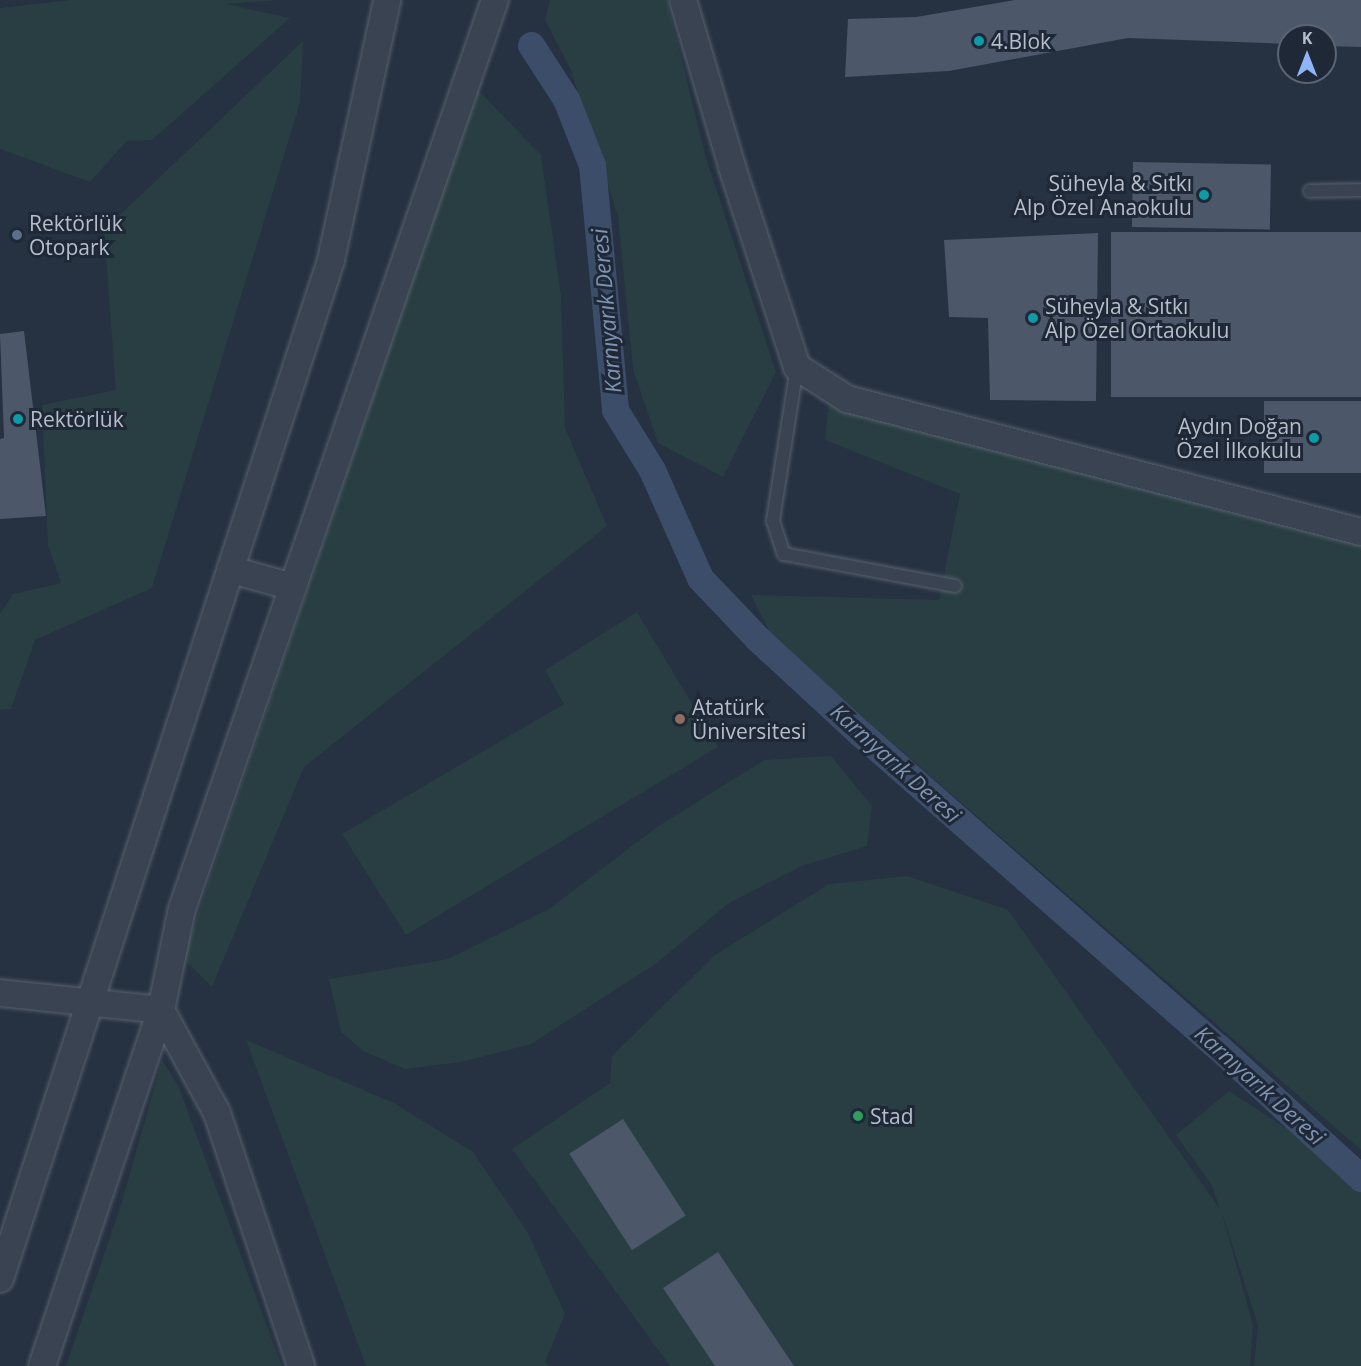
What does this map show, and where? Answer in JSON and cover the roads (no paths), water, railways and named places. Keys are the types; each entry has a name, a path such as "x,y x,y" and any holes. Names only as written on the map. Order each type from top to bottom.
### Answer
{"street":[{"path":"0,1279 331,260 387,0"},
{"path":"42,1366 161,1010 182,909 495,0"},
{"path":"683,0 732,167 797,367 847,399 1361,532"},
{"path":"232,570 293,587"},
{"path":"0,993 161,1010"},
{"path":"161,1010 217,1113 301,1366"}],"lane":[{"path":"1310,191 1361,190"},
{"path":"797,367 772,521 784,554 955,586"}],"waterway":[{"name":"Karnıyarık Deresi","path":"531,45 566,99 592,165 615,410 652,470 700,578 758,639 860,733 1218,1047 1361,1178"}],"place":[{"name":"4.Blok","path":"979,41"},
{"name":"Süheyla & Sıtkı Alp Özel Anaokulu","path":"1204,195"},
{"name":"Rektörlük Otopark","path":"17,235"},
{"name":"Süheyla & Sıtkı Alp Özel Ortaokulu","path":"1033,318"},
{"name":"Rektörlük","path":"18,419"},
{"name":"Aydın Doğan Özel İlkokulu","path":"1314,438"},
{"name":"Atatürk Üniversitesi","path":"680,719"},
{"name":"Stad","path":"858,1116"}]}
